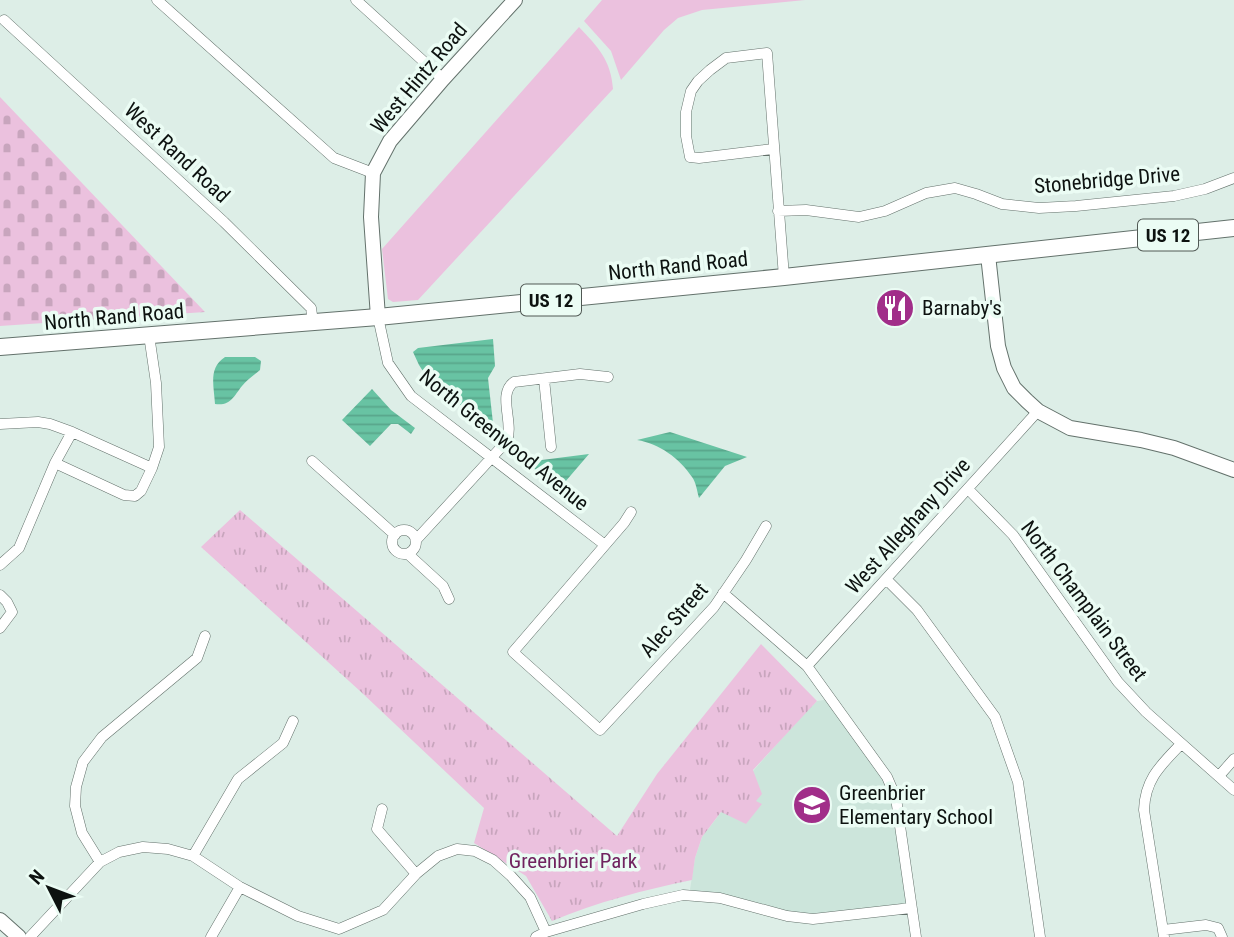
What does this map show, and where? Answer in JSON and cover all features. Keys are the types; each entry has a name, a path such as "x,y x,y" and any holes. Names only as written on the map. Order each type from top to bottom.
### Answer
{"main road":[{"name":"North Rand Road","path":"0,347 378,317 784,277 1234,228"}],"street":[{"path":"157,0 334,158 373,173"},
{"path":"356,0 443,79"},
{"name":"West Hintz Road","path":"378,317 371,217 373,173 390,141 515,0"},
{"name":"West Rand Road","path":"4,20 231,229 311,308 313,322"},
{"path":"773,149 690,157 686,136 686,112 691,91 710,69 726,58 767,53 784,277"},
{"name":"Stonebridge Drive","path":"778,212 806,210 859,217 886,211 926,193 955,188 1002,204 1039,208 1079,206 1174,196 1205,189 1234,178"},
{"path":"988,255 998,346 1004,368 1014,388 1038,411 1070,428 1174,448 1234,470"},
{"name":"North Greenwood Avenue","path":"378,317 388,363 411,396 605,545"},
{"path":"55,463 124,495 138,495 141,491 159,447 156,383 149,335"},
{"path":"416,540 507,441 510,432 505,393 509,386 514,382 580,374 608,377"},
{"path":"544,379 551,446"},
{"name":"West Alleghany Drive","path":"807,666 1038,411"},
{"path":"0,424 50,424 152,468"},
{"path":"0,565 19,548 55,463 72,432"},
{"path":"312,461 395,535"},
{"name":"North Champlain Street","path":"968,489 1013,535 1118,682 1146,712 1234,790"},
{"path":"605,545 631,512"},
{"name":"Alec Street","path":"605,545 513,652 600,730 714,607 766,526"},
{"path":"405,530 412,533 416,540 416,547 408,554 395,550 392,542 395,535 405,530"},
{"path":"408,554 443,586 449,599"},
{"path":"886,579 917,610 995,717 1018,782 1040,937"},
{"path":"723,593 807,666 887,777 896,798 916,937"},
{"path":"0,595 12,612 0,628"},
{"path":"100,862 82,833 75,806 76,787 83,762 102,737 197,658 205,636"},
{"path":"193,856 238,779 283,743 293,721"},
{"path":"1181,744 1152,777 1144,801 1164,934 1206,925 1218,928 1222,937"},
{"path":"1219,776 1234,759"},
{"path":"382,809 377,829 416,874"},
{"path":"30,937 100,862 119,852 143,846 193,856 240,887 339,933 383,910 416,874 438,856 457,849 475,850 493,860 512,876 530,897 541,934 683,895 720,898 787,916 813,919 911,908"},
{"path":"211,937 240,887"},
{"path":"0,920 19,937"}],"shaded area":[{"path":"493,339 495,366 488,378 494,432 428,379 413,352 418,348"},
{"path":"225,357 255,357 261,361 260,370 231,400 225,404 215,404 214,372"},
{"path":"372,389 391,410 415,428 411,434 398,424 391,424 370,446 342,420"},
{"path":"670,432 747,457 725,466 699,498 693,479 681,464 661,448 637,440"},
{"path":"589,454 559,489 526,462"},
{"name":"Greenbrier Elementary School","path":"831,699 896,798 911,908 813,919 689,896 695,858 702,837 753,771 799,719 817,701"}],"green space":[{"path":"602,0 805,0 702,10 678,18 664,30 621,80 611,51 584,21"},
{"path":"579,27 598,48 606,62 613,89 418,300 393,302 388,299 382,249"},
{"path":"0,97 205,312 0,326"},
{"name":"Greenbrier Park","path":"240,510 617,836 657,774 761,644 817,701 753,770 762,794 756,801 762,804 746,824 721,812 702,837 692,880 621,897 552,921 526,876 474,843 484,808 201,547"}],"place":[{"name":"Barnaby's","path":"895,308"},
{"name":"Greenbrier Elementary School","path":"812,805"}]}
